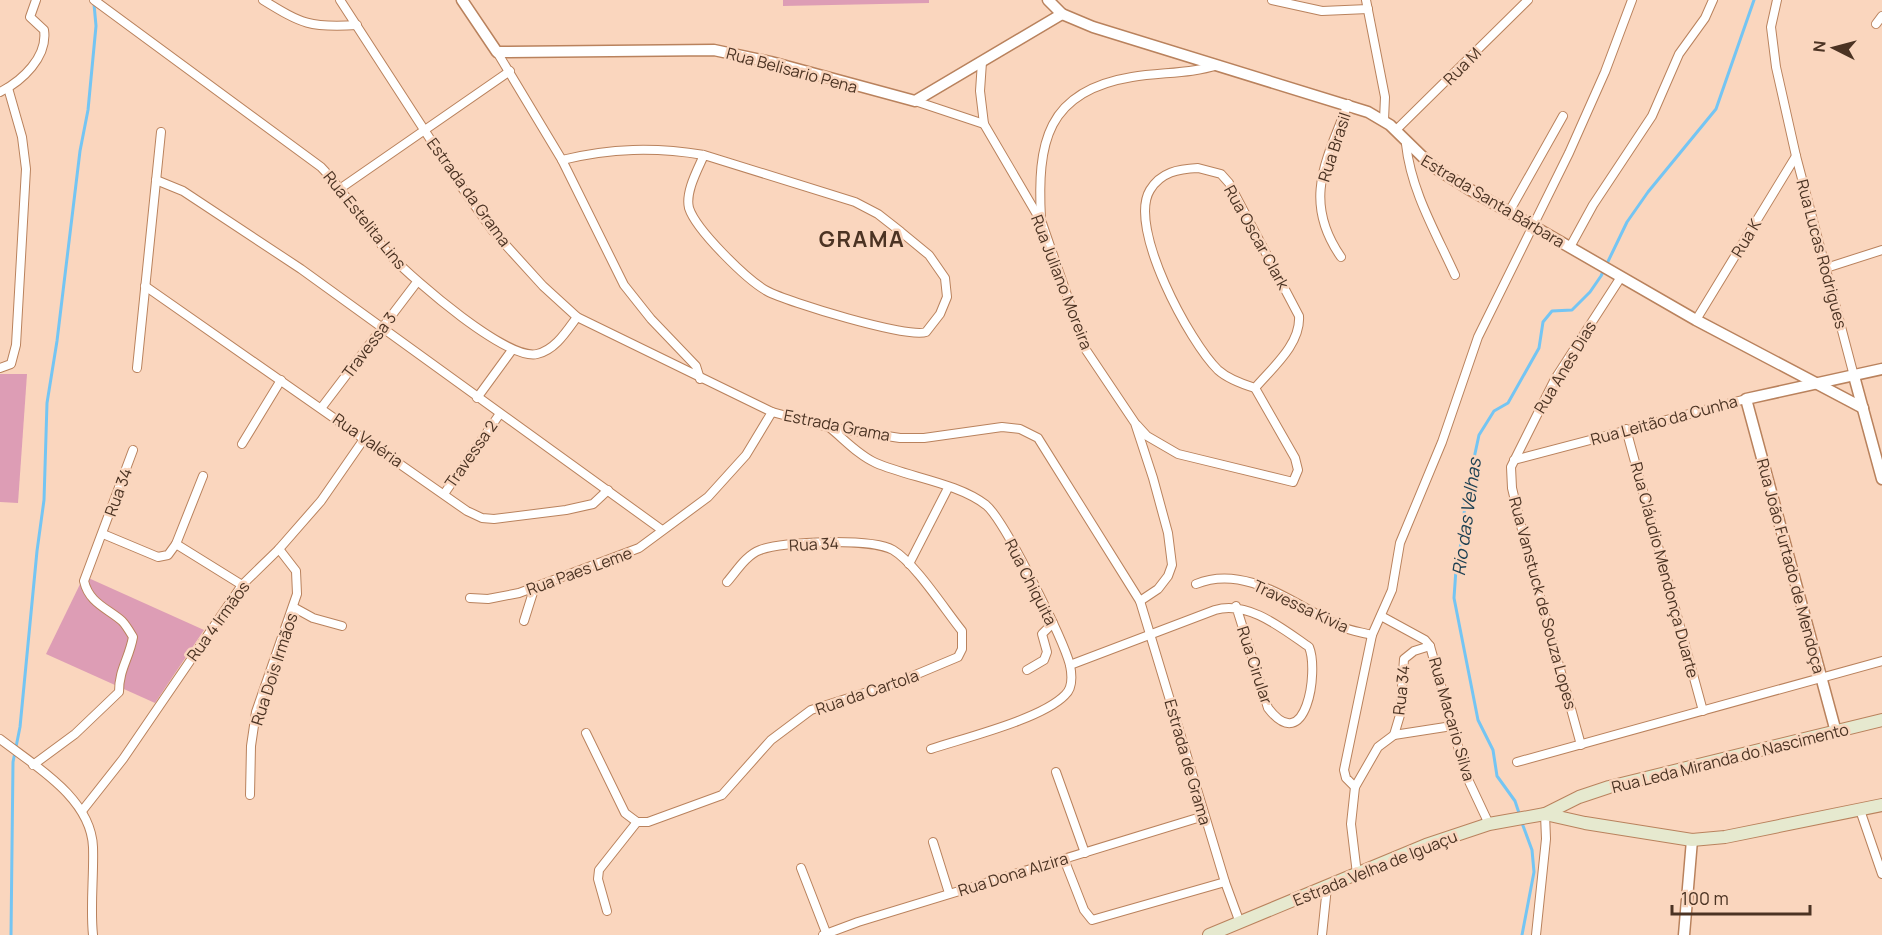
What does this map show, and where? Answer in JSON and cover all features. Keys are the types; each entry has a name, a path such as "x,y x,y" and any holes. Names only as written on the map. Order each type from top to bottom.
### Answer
{"main road":[{"name":"Rua Leda Miranda do Nascimento","path":"1579,797 1609,787 1882,720"},
{"name":"Estrada Velha de Iguaçu","path":"1209,935 1426,845 1489,824 1539,815 1579,797"},
{"path":"1579,797 1575,812 1585,824"},
{"name":"Estrada Velha de Iguaçu","path":"1539,815 1692,840 1725,837 1882,805"}],"street":[{"path":"0,368 11,364 15,357 22,264 21,218 26,170 22,137 4,90 21,79 37,60 43,46 44,30 30,17 36,0"},
{"path":"263,0 297,21 309,25 357,25"},
{"name":"Estrada da Grama","path":"340,0 493,231 543,286 576,317 700,379"},
{"path":"462,0 510,71 562,160 624,285 651,319 696,366 700,379"},
{"name":"Estrada Santa Bárbara","path":"1048,0 1062,14 1092,27 1348,104 1384,120 1396,130 1406,144 1432,166 1696,320 1863,408"},
{"path":"1272,0 1322,11 1367,4 1385,98 1384,120"},
{"name":"Rua M","path":"1396,130 1528,0"},
{"path":"1357,874 1351,824 1355,787 1346,778 1344,770 1372,634 1392,590 1400,543 1442,442 1478,337 1605,72 1632,0"},
{"path":"1570,247 1593,204 1652,116 1679,54 1705,18 1713,0"},
{"name":"Rua Lucas Rodrigues","path":"1777,0 1771,27 1776,67 1796,156 1882,479"},
{"name":"Rua Estelita Lins","path":"96,2 304,153 342,188 373,234 417,282 512,350"},
{"path":"915,101 1062,14"},
{"path":"1876,24 1882,16"},
{"name":"Rua Belisario Pena","path":"497,52 714,50 771,62 915,101"},
{"name":"Rua Juliano Moreira","path":"982,62 980,91 984,124 1042,223 1086,350 1135,423 1153,478 1171,553 1168,576 1158,589 1140,601"},
{"path":"1042,223 1040,175 1043,150 1049,130 1062,110 1086,90 1106,82 1134,76 1198,71 1218,64"},
{"path":"342,188 510,71"},
{"path":"915,101 984,124"},
{"name":"Rua Brasil","path":"1341,257 1328,238 1322,218 1320,193 1322,175 1348,104"},
{"path":"1509,212 1563,116"},
{"path":"137,368 161,132"},
{"path":"1406,144 1413,178 1455,275"},
{"path":"562,160 634,148 663,149 704,155 855,202 879,214 939,267 947,287 947,297 940,314 926,332 910,333 835,314 768,291 753,281 705,233 688,206 704,155"},
{"name":"Rua K","path":"1696,320 1796,156"},
{"name":"Rua Oscar Clark","path":"1179,170 1212,170 1221,174 1229,183 1299,316 1299,331 1255,388 1220,372 1205,356 1151,248 1145,207 1149,191 1160,177 1179,170"},
{"path":"156,180 183,191 291,262 499,415 662,530"},
{"path":"1826,268 1882,250"},
{"name":"Rua Anes Dias","path":"1514,460 1555,379 1618,276"},
{"name":"Travessa 3","path":"322,407 417,282"},
{"name":"Rua Valéria","path":"145,285 322,407 467,511 482,518 494,519 593,504 608,490"},
{"path":"477,398 512,350 535,355 548,350 576,317"},
{"name":"Rua Leitão da Cunha","path":"1514,460 1746,399 1882,369"},
{"name":"Estrada Grama","path":"700,379 772,412 828,427 900,438 924,438 1002,427 1030,433 1047,450 1140,601"},
{"path":"242,444 281,380"},
{"path":"1135,423 1147,436 1178,453 1293,482 1298,470 1295,458 1255,388"},
{"name":"Rua João Furtado de Mendoça","path":"1746,399 1836,732"},
{"name":"Rua Paes Leme","path":"470,598 507,596 639,548 708,497 746,455 772,412"},
{"name":"Travessa 2","path":"444,494 499,415"},
{"name":"Rua Chiquita","path":"828,427 862,456 973,498 995,514 1053,623 1070,664 1070,688 1066,695 1052,705 1023,718 931,750"},
{"name":"Rua Cláudio Mendonça Duarte","path":"1626,429 1703,711"},
{"name":"Rua 4 Irmãos","path":"82,811 123,759 242,585 279,549 321,501 364,439"},
{"name":"Rua 34","path":"33,765 75,734 119,692 119,672 129,657 133,637 123,622 105,611 87,593 84,581 133,450"},
{"name":"Rua Vanstuck de Souza Lopes","path":"1514,460 1511,466 1512,488 1581,745"},
{"path":"203,476 176,544 242,585"},
{"path":"909,564 948,488"},
{"name":"Rua 34","path":"103,534 158,557 168,555 176,544"},
{"name":"Rua 34","path":"727,582 760,549 793,544 874,544 894,550 909,564 962,631"},
{"name":"Rua Dois Irmãos","path":"250,795 251,746 256,712 293,607 298,581 296,571 279,549"},
{"name":"Travessa Kivia","path":"1196,584 1213,577 1240,579 1263,586 1342,628 1372,634"},
{"path":"524,621 535,586"},
{"name":"Estrada de Grama","path":"1140,601 1204,816 1240,923"},
{"name":"Rua Cirular","path":"1070,664 1215,610 1236,606 1258,616 1309,647 1312,660 1307,709 1296,721 1279,719 1268,708 1236,606"},
{"path":"293,607 313,618 342,626"},
{"path":"1381,616 1425,640 1430,646"},
{"path":"1027,670 1044,660 1047,652 1042,634 1053,623"},
{"name":"Rua da Cartola","path":"637,822 666,818 723,795 771,741 811,710 896,683 958,657 962,649 962,631"},
{"name":"Rua 34","path":"1394,735 1400,715 1404,659 1414,651 1430,646"},
{"name":"Rua Macario Silva","path":"1430,646 1466,775 1489,824"},
{"path":"1517,762 1882,661"},
{"name":"Rua 34","path":"1355,787 1378,747 1394,735 1452,726"},
{"path":"586,733 619,804 625,813 637,822 599,870 598,879 607,911"},
{"path":"0,739 33,765 82,811 89,823 93,846 93,935"},
{"path":"1056,772 1085,853"},
{"path":"1860,810 1882,874"},
{"path":"1536,935 1546,839 1539,815"},
{"name":"Rua Dona Alzira","path":"826,934 949,893 1204,816"},
{"path":"1684,935 1692,840"},
{"path":"933,842 949,893"},
{"path":"1064,859 1084,910 1092,920 1225,882"},
{"path":"801,868 826,934"},
{"path":"1322,935 1327,887"}],"shaded area":[{"path":"783,0 929,0 929,3 783,6"},
{"path":"0,374 27,374 18,503 0,502"},
{"path":"84,576 204,630 155,703 46,654"}],"waterway":[{"name":"Rio das Velhas","path":"1520,816 1515,801 1497,776 1493,750 1478,720 1454,598 1465,500 1479,435 1494,411 1508,403 1539,348 1543,322 1552,311 1572,310 1590,292 1601,276 1627,222 1648,192 1716,109 1754,0"},
{"path":"11,935 13,762 20,727 44,500 47,403 57,341 80,151 88,110 96,26 94,4"},
{"name":"Rio das Velhas","path":"1522,823 1532,850 1534,872 1522,935"}],"district":[{"name":"GRAMA","path":"862,239"}]}
